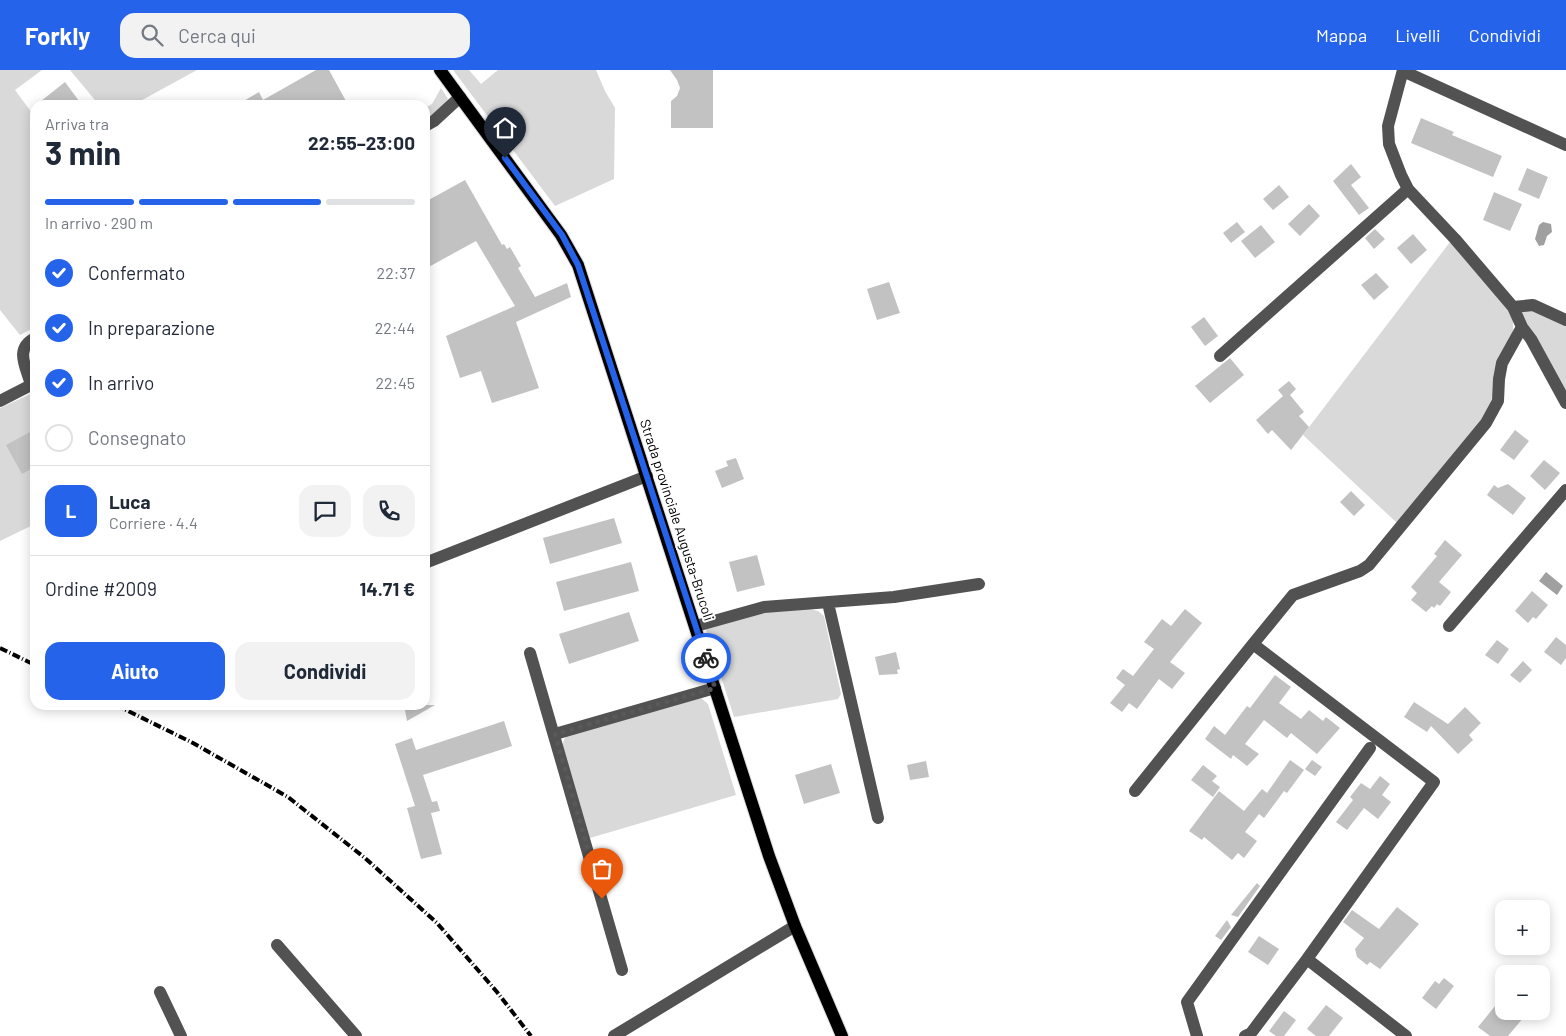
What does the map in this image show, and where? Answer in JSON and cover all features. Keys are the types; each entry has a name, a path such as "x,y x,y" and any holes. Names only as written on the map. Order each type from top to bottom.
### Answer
{"main road":[{"name":"Strada provinciale Augusta-Brucoli","path":"440,70 562,235 578,265 769,856 795,926 842,1036"}],"street":[{"path":"1566,145 1403,71 1388,126 1393,158 1408,189 1461,246 1513,307 1522,327 1531,339 1566,404"},
{"path":"430,123 460,97"},
{"path":"1220,356 1408,189"},
{"path":"1513,307 1533,305 1566,320"},
{"path":"1135,791 1293,595 1360,571 1369,565 1486,423 1498,401 1502,363 1522,327"},
{"path":"30,341 26,343 22,352 30,381"},
{"path":"0,400 30,385"},
{"path":"430,561 647,476"},
{"path":"1449,626 1566,490"},
{"path":"696,626 764,607 894,597 979,584"},
{"path":"828,603 878,818"},
{"path":"1244,1036 1251,1032 1307,959 1434,782 1253,644"},
{"path":"530,653 622,970"},
{"path":"555,734 715,688"},
{"path":"1197,1036 1187,1002 1370,748"},
{"path":"614,1036 795,926"},
{"path":"278,945 356,1036"},
{"path":"1307,959 1406,1036"},
{"path":"160,992 181,1036"}],"shaded area":[{"path":"0,70 42,70 15,90 30,110 30,330 20,335 0,310"},
{"path":"70,70 197,70 142,100 95,100"},
{"path":"453,70 469,70 481,84 498,70 596,70 615,108 614,179 555,206"},
{"path":"441,88 448,99 435,115 430,118 430,105"},
{"path":"1543,222 1551,224 1552,232 1547,236 1544,245 1539,246 1535,239 1539,225"},
{"path":"1450,242 1510,312 1513,330 1488,412 1397,523 1303,435"},
{"path":"1533,309 1566,325 1566,395 1520,311"},
{"path":"30,394 30,526 0,541 0,408"},
{"path":"1546,572 1563,586 1557,595 1539,581"},
{"path":"806,608 818,611 824,616 841,694 838,699 734,717 706,630 708,627 756,613"},
{"path":"701,698 708,704 736,795 590,838 562,745 566,736"}],"building":[{"path":"316,70 329,70 345,100 263,100"},
{"path":"670,70 713,70 713,128 671,128 671,101 677,96 680,88"},
{"path":"65,82 78,100 42,100"},
{"path":"259,92 263,100 245,100"},
{"path":"1421,118 1454,132 1452,135 1502,156 1493,177 1411,143"},
{"path":"1351,164 1361,177 1351,185 1369,208 1359,215 1333,181"},
{"path":"1527,168 1548,177 1539,199 1518,190"},
{"path":"465,180 502,245 504,244 507,249 510,247 521,266 518,268 535,297 567,283 571,297 516,322 539,388 492,403 481,371 460,378 446,336 515,306 476,241 430,266 430,199"},
{"path":"1279,185 1289,197 1273,210 1263,199"},
{"path":"1494,192 1522,204 1510,231 1483,220"},
{"path":"1309,204 1320,216 1300,236 1288,224"},
{"path":"1237,222 1245,232 1231,243 1223,233"},
{"path":"1261,225 1275,242 1255,258 1241,241"},
{"path":"1375,229 1385,239 1374,249 1365,238"},
{"path":"1413,234 1427,250 1411,264 1397,248"},
{"path":"1376,273 1389,287 1374,300 1361,285"},
{"path":"889,282 900,313 877,320 867,289"},
{"path":"1204,317 1218,336 1205,346 1191,327"},
{"path":"1230,358 1244,375 1210,403 1195,386"},
{"path":"1289,381 1296,389 1290,395 1304,412 1299,416 1309,427 1291,450 1272,430 1268,434 1256,420 1283,396 1278,390"},
{"path":"1515,430 1529,441 1514,460 1500,450"},
{"path":"30,432 30,470 22,474 6,445"},
{"path":"736,458 744,479 722,488 715,471 728,466 726,461"},
{"path":"1544,460 1560,473 1545,490 1530,476"},
{"path":"1508,484 1526,498 1513,515 1487,495 1494,485 1498,488"},
{"path":"1351,491 1365,505 1354,516 1340,502"},
{"path":"614,518 622,543 550,564 543,538"},
{"path":"1445,540 1462,555 1439,582 1451,592 1440,606 1437,604 1434,608 1432,606 1426,612 1411,600 1417,593 1411,587 1437,556 1434,554"},
{"path":"757,555 765,585 737,592 729,562"},
{"path":"631,562 639,591 564,611 556,582"},
{"path":"1532,591 1548,605 1536,619 1533,617 1528,623 1515,611"},
{"path":"1185,609 1202,623 1170,662 1185,673 1172,689 1159,679 1137,709 1129,703 1122,712 1110,703 1125,685 1116,678 1123,669 1133,676 1154,649 1144,642 1162,619 1171,626"},
{"path":"629,612 639,641 569,664 559,634"},
{"path":"1556,637 1566,645 1566,658 1561,665 1544,652"},
{"path":"1497,640 1509,649 1498,664 1485,655"},
{"path":"896,652 900,669 897,670 898,674 879,675 875,657"},
{"path":"1523,661 1532,670 1520,683 1510,675"},
{"path":"1275,675 1291,687 1279,703 1301,719 1309,710 1323,721 1326,717 1340,728 1317,754 1291,733 1287,738 1264,720 1245,744 1259,754 1247,766 1233,755 1231,759 1205,739 1214,726 1225,735 1247,706 1250,708"},
{"path":"1414,702 1448,724 1465,707 1481,723 1469,735 1473,740 1458,754 1431,726 1427,732 1404,717"},
{"path":"405,710 426,710 407,721"},
{"path":"504,721 512,746 423,775 432,802 437,801 440,811 431,813 442,854 421,859 407,808 415,806 395,744 412,738 416,750"},
{"path":"1290,760 1304,770 1287,793 1284,791 1264,818 1259,814 1245,832 1257,841 1244,858 1238,853 1232,860 1204,837 1202,840 1189,831 1219,791 1244,811 1262,789 1267,793"},
{"path":"1312,760 1322,767 1315,776 1305,769"},
{"path":"926,761 929,777 910,780 907,765"},
{"path":"831,764 840,793 804,804 795,775"},
{"path":"1203,765 1217,776 1212,781 1220,787 1213,797 1191,780"},
{"path":"1380,776 1390,784 1382,795 1391,802 1378,819 1364,808 1347,830 1336,822 1353,800 1350,797 1361,783 1370,789"},
{"path":"1257,883 1260,886 1238,917 1231,915"},
{"path":"1397,907 1419,924 1380,969 1370,962 1367,965 1357,957 1355,949 1364,938 1343,922 1352,910 1379,929"},
{"path":"1227,920 1231,927 1221,940 1215,936"},
{"path":"1259,936 1279,949 1268,965 1248,952"},
{"path":"1444,978 1454,986 1436,1009 1422,998 1435,981 1439,984"},
{"path":"1326,1005 1343,1018 1329,1036 1316,1036 1307,1029"},
{"path":"1495,1006 1495,1020 1521,1020 1508,1036 1490,1036 1478,1027"},
{"path":"1284,1011 1296,1020 1284,1036 1276,1036 1269,1031"}],"railway":[{"path":"0,648 30,663"},
{"path":"126,710 193,743 288,797 365,858 437,923 497,992 531,1036"}],"way so far":[{"path":"602,899 555,734 715,688 706,658"}],"route":[{"path":"505,158 562,235 578,265 706,658"}]}
